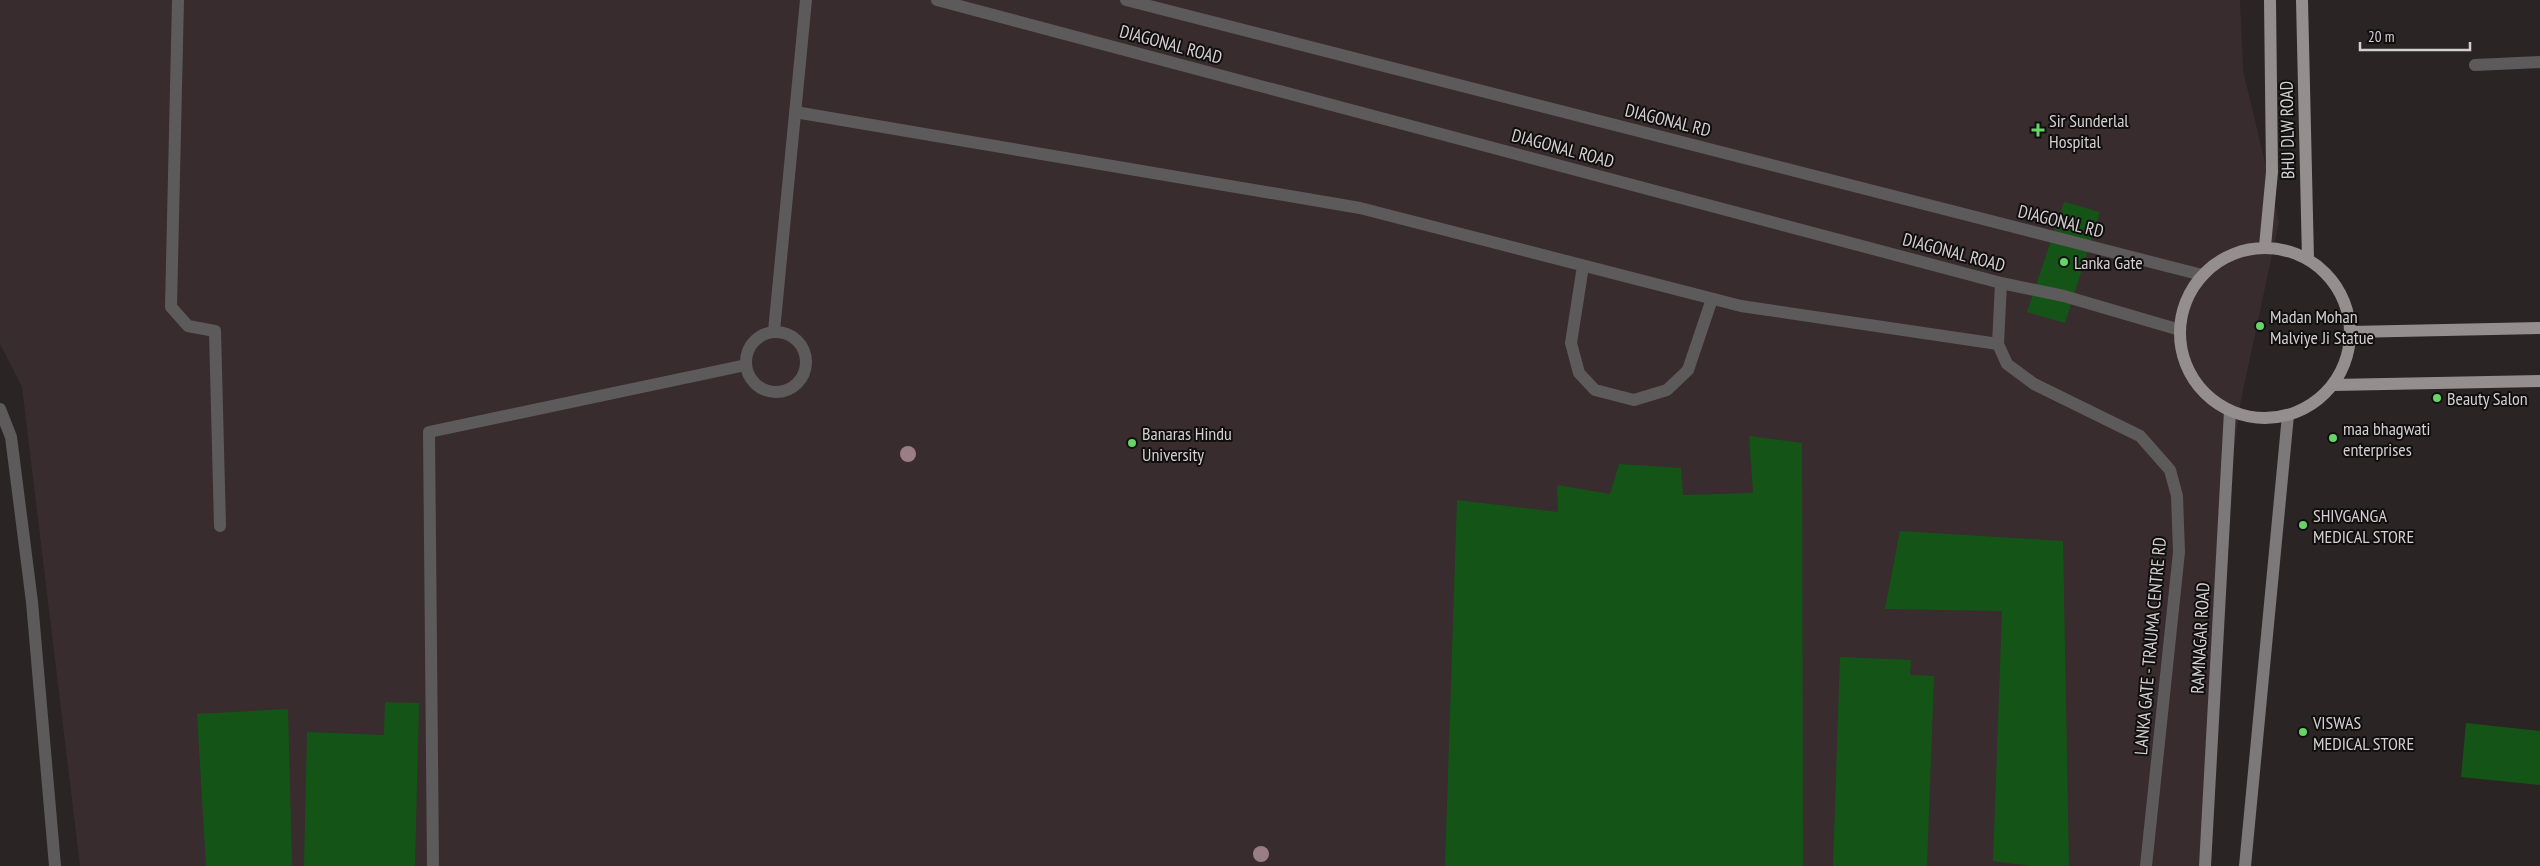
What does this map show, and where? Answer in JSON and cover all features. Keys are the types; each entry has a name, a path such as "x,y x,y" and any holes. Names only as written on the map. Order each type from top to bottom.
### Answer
{"main road":[{"name":"BHU DLW ROAD","path":"2265,246 2272,172 2270,0"},
{"name":"BHU DLW ROAD","path":"2302,0 2308,259"},
{"path":"2265,246 2288,250 2308,259 2326,272 2339,290 2348,310 2350,332 2346,360 2333,386 2305,409 2288,415 2259,418 2230,411 2210,397 2193,378 2183,355 2180,330 2183,310 2190,291 2202,275 2215,263 2230,254 2248,248 2265,246"},
{"path":"2350,332 2540,328"},
{"path":"2333,386 2540,381"},
{"name":"RAMNAGAR ROAD","path":"2205,866 2230,411"},
{"path":"2245,866 2288,415"}],"street":[{"path":"178,0 171,308 188,326 215,331 220,526"},
{"path":"774,331 806,0"},
{"name":"DIAGONAL ROAD","path":"936,0 2001,283 2064,296 2180,330"},
{"name":"DIAGONAL RD","path":"1126,0 2202,275"},
{"path":"2475,65 2540,62"},
{"path":"795,112 1360,208 1741,306 1998,344 2001,283"},
{"path":"1583,266 1571,343 1579,373 1595,390 1602,392 1634,400 1667,390 1688,370 1712,299"},
{"path":"774,331 785,332 794,337 804,350 807,365 798,383 789,390 770,392 754,382 746,365 750,346 764,333 774,331"},
{"name":"LANKA GATE - TRAUMA CENTRE RD","path":"1998,344 2007,364 2034,384 2140,436 2170,470 2177,496 2179,552 2146,866"},
{"path":"433,866 429,432 746,365"},
{"path":"0,409 12,438 32,602 56,866"}],"shaded area":[{"name":"Banaras Hindu University","path":"0,0 2240,0 2243,70 2279,222 2241,400 2229,487 2199,866 80,866 22,387 0,344"}],"building":[{"name":"Lanka Gate","path":"2064,202 2100,212 2065,323 2027,312"},
{"path":"1749,436 1802,443 1803,866 1445,866 1457,500 1558,512 1557,485 1610,494 1619,464 1681,468 1683,495 1753,493"},
{"path":"1900,531 2063,541 2069,866 2031,866 1993,861 2002,611 1885,609"},
{"path":"1840,657 1911,660 1910,675 1934,676 1927,866 1833,866"},
{"path":"385,702 419,703 415,866 304,866 307,732 384,735"},
{"path":"288,709 292,866 206,866 197,714"},
{"path":"2466,723 2540,731 2540,785 2461,777"}],"place":[{"name":"Sir Sunderlal Hospital","path":"2038,130"},
{"name":"Lanka Gate","path":"2064,262"},
{"name":"Madan Mohan Malviye Ji Statue","path":"2260,326"},
{"name":"Beauty Salon","path":"2437,398"},
{"name":"maa bhagwati enterprises","path":"2333,438"},
{"name":"Banaras Hindu University","path":"1132,443"},
{"name":"SHIVGANGA MEDICAL STORE","path":"2303,525"},
{"name":"VISWAS MEDICAL STORE","path":"2303,732"}]}
